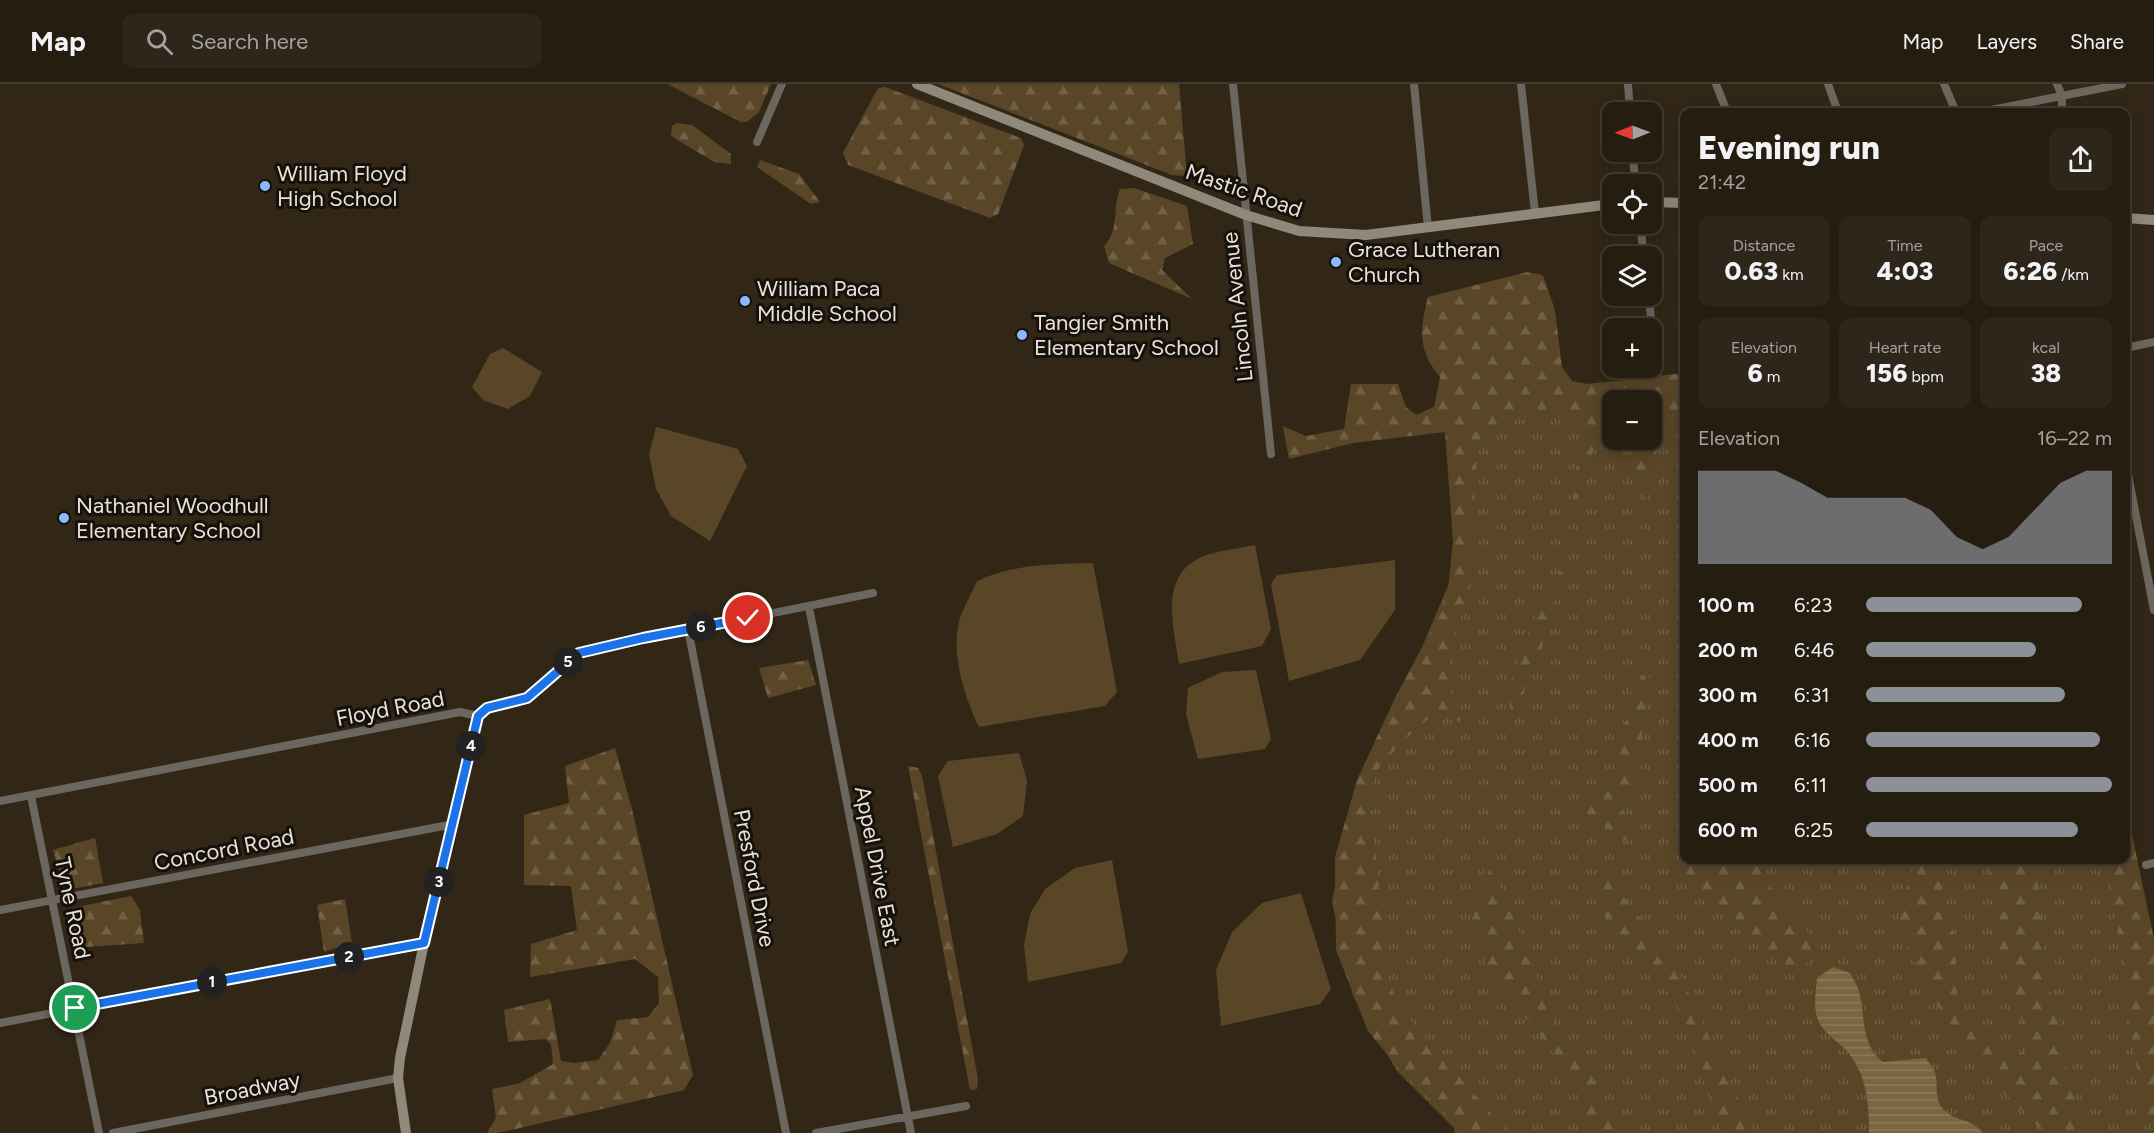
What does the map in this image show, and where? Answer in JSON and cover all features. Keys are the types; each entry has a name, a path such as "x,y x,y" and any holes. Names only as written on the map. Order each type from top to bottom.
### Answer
{"main road":[{"name":"Mastic Road","path":"917,84 1246,215 1299,231 1366,235 1602,205"},
{"path":"1662,202 1680,201"},
{"path":"2130,218 2154,220"},
{"path":"406,1133 399,1078 424,943 478,716"}],"street":[{"path":"757,142 782,84"},
{"name":"Lincoln Avenue","path":"1233,84 1270,454"},
{"path":"1414,84 1428,228"},
{"path":"1521,84 1535,213"},
{"path":"1628,84 1629,102"},
{"path":"1716,84 1725,108"},
{"path":"1828,84 1837,108"},
{"path":"1944,84 1954,108"},
{"path":"2057,84 2062,96 2062,108"},
{"path":"2001,108 2122,84"},
{"path":"2130,347 2154,342"},
{"path":"2130,485 2154,610"},
{"name":"Floyd Road","path":"0,801 460,712 478,716 487,708 527,698 579,653 873,593"},
{"name":"Appel Drive East","path":"809,607 911,1133"},
{"name":"Presford Drive","path":"688,629 786,1133"},
{"name":"Tyne Road","path":"31,796 54,899 99,1133"},
{"name":"Concord Road","path":"0,910 454,824"},
{"path":"0,1023 424,943"},
{"name":"Broadway","path":"113,1133 399,1078"},
{"path":"816,1133 966,1106"}],"green space":[{"path":"667,84 771,84 759,112 747,122 741,122"},
{"path":"938,84 1179,84 1187,176 1172,175"},
{"path":"885,87 1021,138 1024,145 998,214 990,218 848,165 843,153 878,88"},
{"path":"676,123 692,125 731,154 731,164 714,162 671,136 672,126"},
{"path":"760,160 799,174 820,202 811,204 757,167"},
{"path":"1134,188 1187,206 1193,244 1165,258 1162,270 1192,299 1109,263 1104,246 1114,226 1120,189"},
{"path":"1527,272 1543,275 1555,310 1562,367 1572,381 1588,384 1662,378 1662,376 1680,373 1680,410 1662,434 1662,390 1602,390 1602,432 1574,505 1577,469 1592,427 1582,417 1512,418 1488,427 1477,453 1469,585 1450,656 1451,698 1459,710 1460,722 1440,711 1424,723 1385,761 1374,777 1370,792 1369,815 1374,837 1388,980 1401,1009 1493,1116 1511,1133 1454,1133 1455,1122 1399,1069 1368,1031 1336,950 1335,857 1357,780 1395,698 1447,601 1453,541 1445,432 1353,443 1289,459 1283,426 1306,436 1344,429 1351,384 1398,384 1406,407 1416,415 1434,407 1440,377 1424,348 1423,319 1428,297"},
{"path":"503,348 542,372 530,396 508,409 483,400 472,387 490,354"},
{"path":"1680,382 1680,864 2122,864 2154,1133 1459,1133 1397,1071 1353,996 1332,902 1350,808 1407,683 1455,569 1466,420 1602,396 1602,450 1662,450 1662,390 1634,390"},
{"path":"656,427 738,449 747,466 710,541 671,516 656,489 649,454"},
{"path":"1636,450 1657,450 1646,502 1632,464"},
{"path":"1255,545 1271,629 1262,646 1179,664 1172,600 1175,585 1182,572 1193,562 1210,554"},
{"path":"1395,560 1395,610 1360,660 1289,681 1271,584 1277,575"},
{"path":"1093,563 1117,692 1105,706 979,727 968,701 957,658 961,615 977,581 1019,568"},
{"path":"1565,566 1538,660 1512,717 1507,691 1534,618"},
{"path":"808,660 816,685 768,698 759,668"},
{"path":"1256,670 1271,739 1265,749 1198,759 1186,714 1188,688 1222,672"},
{"path":"1650,670 1636,779 1621,805 1629,843 1581,807 1605,790 1619,756 1633,684"},
{"path":"615,748 632,809 693,1075 684,1090 498,1133 487,1133 496,1118 492,1089 520,1083 553,1064 551,1044 546,1039 508,1042 504,1010 550,999 561,1061 574,1063 598,1060 610,1043 617,1020 648,1017 659,1003 658,977 635,959 530,977 531,944 577,930 571,886 524,885 524,815 569,803 565,766"},
{"path":"1019,753 1027,781 1023,816 997,834 953,847 938,776 948,761"},
{"path":"908,766 918,768 922,776 978,1079 977,1089 970,1090"},
{"path":"2130,825 2154,939 2154,1133 2141,1088 2133,1047 2109,864 2130,864"},
{"path":"95,838 103,883 71,889 62,879 53,850"},
{"path":"1112,860 1128,952 1121,963 1028,982 1024,945 1030,914 1045,889 1075,868"},
{"path":"1486,864 1503,890 1555,1024 1592,1076 1619,1133 1589,1133 1578,1090 1543,1039 1493,979 1470,924 1478,904"},
{"path":"1686,864 1756,864 1775,894 1814,940 1813,959 1792,971 1715,909 1690,881 1683,868"},
{"path":"1916,864 1930,864 1942,884 1955,938 1957,1002 1964,1024 1974,1034 1995,1045 2014,1063 2029,1044 1997,944 1988,864 2035,864 2048,985 2065,1035 2067,1075 2086,1133 2045,1133 1993,1082 1974,1055 1950,1033 1926,978 1909,952 1900,914 1910,874"},
{"path":"1588,874 1612,882 1673,960 1754,1133 1722,1133 1675,1001 1601,912"},
{"path":"1301,893 1331,989 1320,1004 1221,1026 1216,970 1232,932 1262,903"},
{"path":"131,896 140,910 144,943 72,948 67,917 72,908"},
{"path":"345,899 352,943 324,952 317,905"}],"shaded area":[{"path":"1833,967 1850,973 1857,986 1867,1038 1876,1055 1883,1062 1926,1058 1936,1075 1940,1105 1948,1114 1972,1124 1983,1133 1869,1133 1863,1079 1853,1059 1823,1028 1816,1013 1817,978"}],"place":[{"name":"William Floyd High School","path":"265,186"},
{"name":"Grace Lutheran Church","path":"1336,262"},
{"name":"William Paca Middle School","path":"745,301"},
{"name":"Tangier Smith Elementary School","path":"1022,335"},
{"name":"Nathaniel Woodhull Elementary School","path":"64,518"}],"route":[{"path":"75,1008 424,943 478,716 487,708 511,704 527,698 579,653 748,618"}]}
